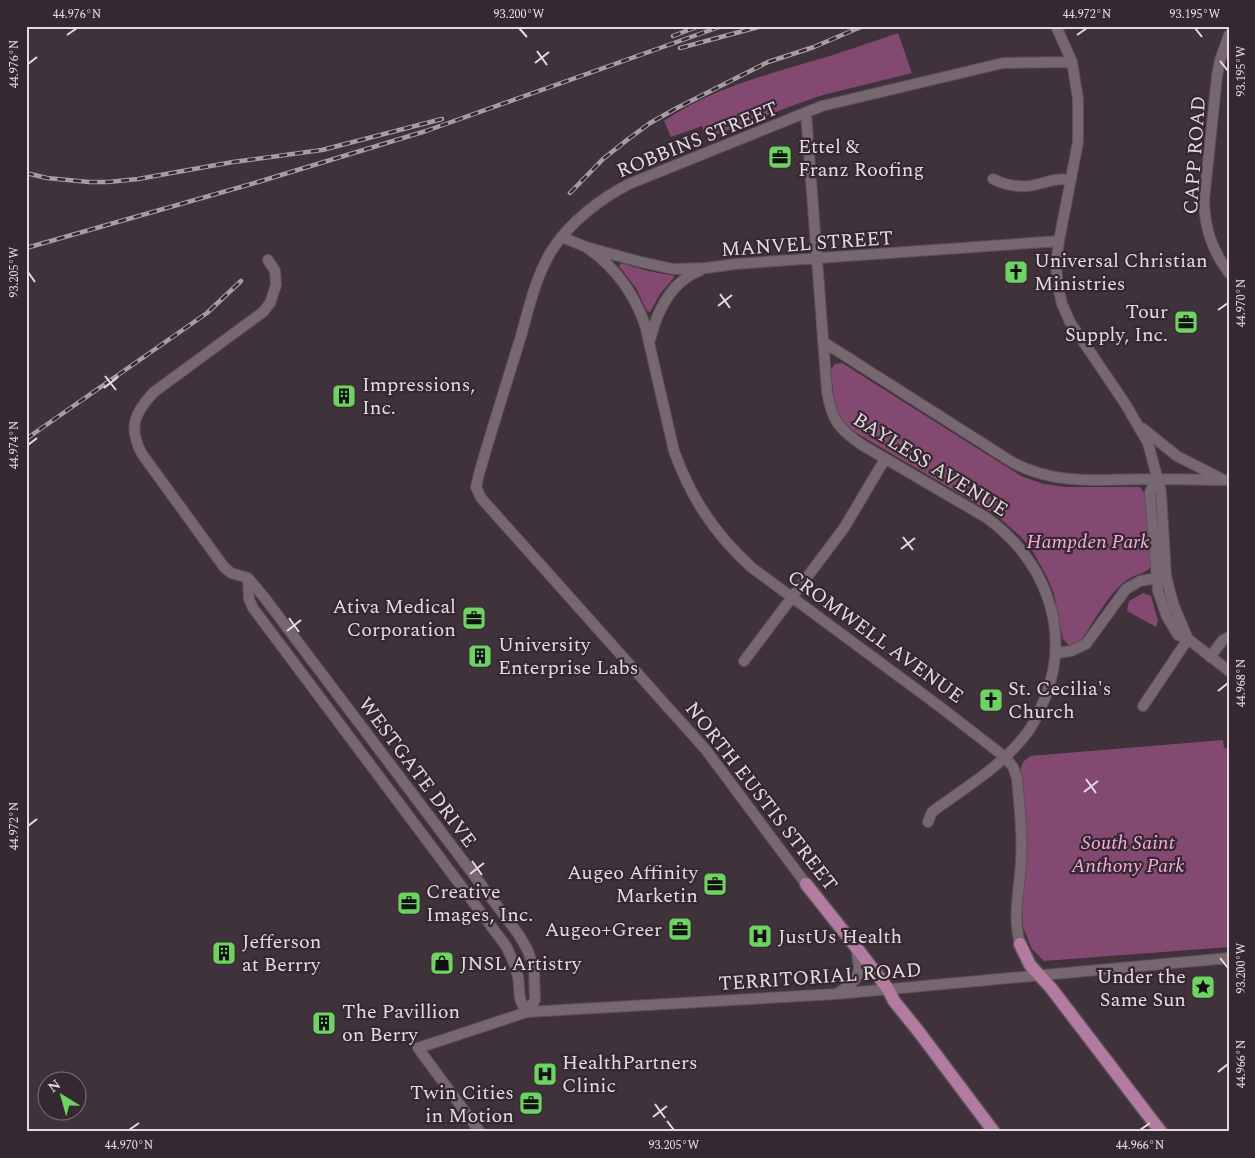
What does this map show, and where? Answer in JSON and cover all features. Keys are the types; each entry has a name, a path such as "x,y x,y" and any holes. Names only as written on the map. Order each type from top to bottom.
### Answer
{"main road":[{"name":"NORTH EUSTIS STREET","path":"806,884 856,947 888,990 894,1002 919,1032 994,1132"},
{"name":"CROMWELL AVENUE","path":"1020,944 1030,965 1042,976 1161,1132"}],"street":[{"path":"1056,26 1072,62 1078,99 1078,142 1056,265 1062,304 1070,322 1126,404 1148,443 1161,492 1162,577 1188,639 1229,671"},
{"name":"CAPP ROAD","path":"1229,35 1220,60 1217,76 1204,200 1204,217 1212,245 1229,273"},
{"name":"ROBBINS STREET","path":"481,498 476,487 479,474 544,264 552,249 562,237 597,204 629,184 822,106 1003,63 1072,62"},
{"name":"BAYLESS AVENUE","path":"806,113 828,392 834,419 846,434 885,459 987,518 1014,540 1033,567 1046,592 1054,620 1056,653 1050,684 1037,717 1025,736 1005,757 932,812 928,822"},
{"path":"993,179 1013,185 1029,186 1056,178 1071,180"},
{"name":"MANVEL STREET","path":"562,237 586,247 673,269 1059,241"},
{"name":"CROMWELL AVENUE","path":"586,247 607,263 629,290 640,309 674,451 691,492 704,515 725,542 751,568 939,706 1005,757 1014,767 1017,778 1022,857 1016,917 1016,928 1020,944"},
{"name":"WESTGATE DRIVE","path":"248,578 249,599 253,608 506,946 513,960 518,978 520,1001 528,1012 535,1000 534,969 528,951 519,935 412,791 248,578 231,573 224,567 135,442 136,416 143,404 154,392 263,312 270,303 276,285 275,271 268,260"},
{"name":"CROMWELL AVENUE","path":"649,343 658,311 665,300 683,280 694,272 706,268"},
{"path":"825,343 1025,469 1058,479 1226,480"},
{"path":"1137,423 1177,456 1226,480"},
{"path":"744,661 844,528 885,459"},
{"name":"NORTH EUSTIS STREET","path":"481,498 486,506 706,750 806,884"},
{"path":"1056,653 1071,651 1086,644 1126,589 1140,581 1162,577"},
{"path":"1210,658 1223,640 1229,637"},
{"path":"1143,706 1188,639"},
{"path":"836,994 853,983 860,971 856,947"},
{"name":"TERRITORIAL ROAD","path":"480,1132 418,1048 528,1012 888,990 1229,958"}],"green space":[{"path":"898,33 912,73 823,95 707,138 702,126 671,137 664,121 683,109 724,89"},
{"path":"621,263 675,276 660,294 650,312 647,311 636,288 619,266"},
{"name":"Hampden Park","path":"842,363 1021,476 1044,484 1066,487 1140,487 1145,494 1151,567 1145,572 1127,579 1118,587 1082,639 1075,645 1069,645 1063,639 1054,594 1047,577 1031,548 1020,536 996,515 863,437 844,423 835,404 831,369 835,364"},
{"path":"1143,593 1151,596 1158,621 1156,627 1127,611 1129,601"},
{"name":"South Saint Anthony Park","path":"1223,740 1224,748 1229,748 1229,947 1044,961 1032,949 1023,927 1022,905 1027,847 1020,771 1023,762 1030,756"}],"railway":[{"path":"673,36 699,26"},
{"path":"26,248 258,182 426,131 722,26"},
{"path":"680,48 762,26"},
{"path":"570,193 603,159 650,123 768,62 814,47 863,26"},
{"path":"26,173 47,178 89,182 138,179 233,162 322,150 442,119"},
{"path":"26,439 207,313 241,281"}],"place":[{"name":"Ettel & Franz Roofing","path":"780,157"},
{"name":"Universal Christian Ministries","path":"1016,272"},
{"name":"Tour Supply, Inc.","path":"1186,322"},
{"name":"Impressions, Inc.","path":"344,396"},
{"name":"Ativa Medical Corporation","path":"474,618"},
{"name":"University Enterprise Labs","path":"480,656"},
{"name":"St. Cecilia's Church","path":"991,700"},
{"name":"Augeo Affinity Marketin","path":"715,884"},
{"name":"Creative Images, Inc.","path":"409,903"},
{"name":"Augeo+Greer","path":"680,929"},
{"name":"JustUs Health","path":"760,936"},
{"name":"Jefferson at Berrry","path":"224,953"},
{"name":"JNSL Artistry","path":"442,963"},
{"name":"Under the Same Sun","path":"1203,987"},
{"name":"The Pavillion on Berry","path":"324,1023"},
{"name":"HealthPartners Clinic","path":"545,1074"},
{"name":"Twin Cities in Motion","path":"531,1103"}]}
